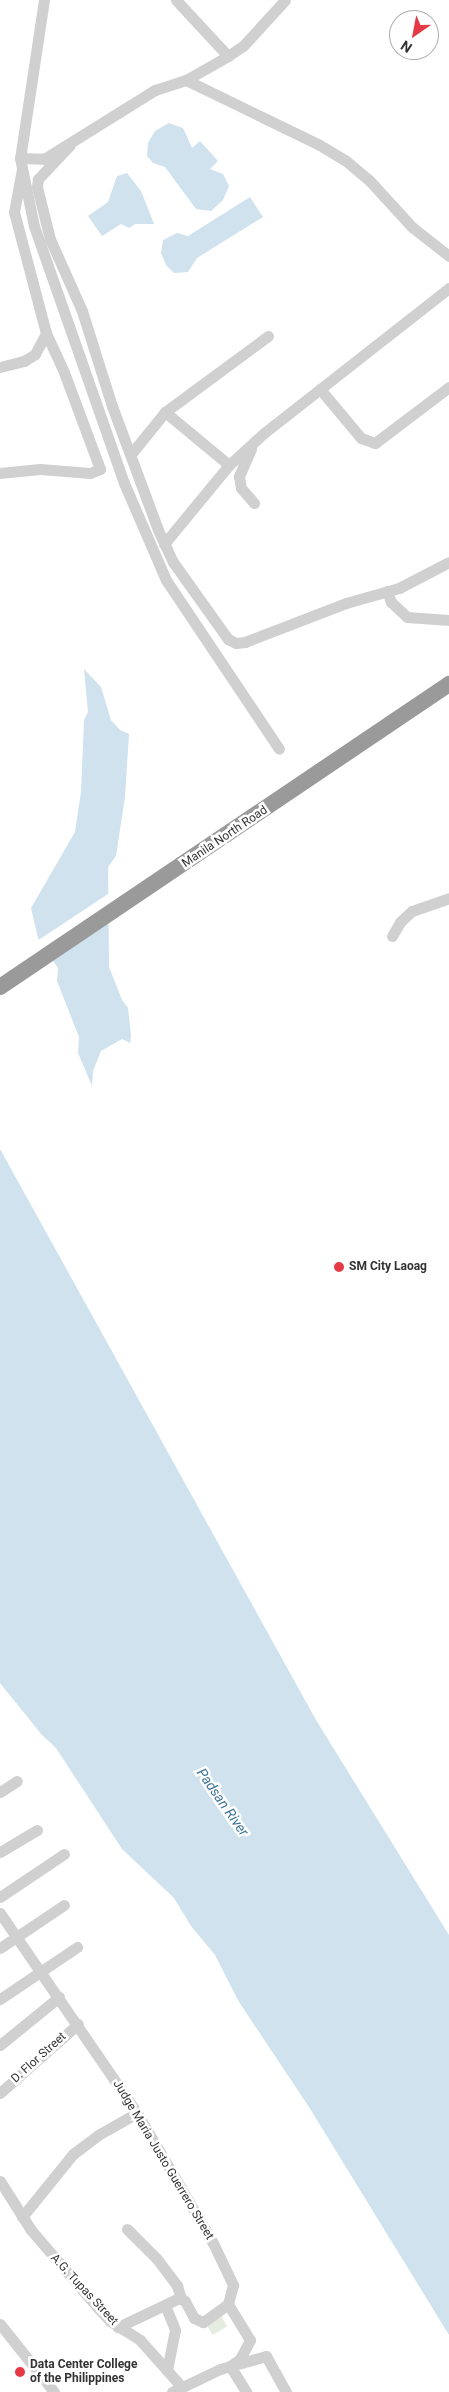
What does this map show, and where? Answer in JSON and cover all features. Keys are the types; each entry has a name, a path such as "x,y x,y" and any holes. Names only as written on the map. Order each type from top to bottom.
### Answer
{"highway":[{"name":"Manila North Road","path":"0,988 323,765 449,674"},
{"name":"Manila North Road","path":"0,976 449,684"}],"street":[{"path":"0,473 40,469 90,473 100,469 64,372 46,333 14,212 44,0"},
{"path":"176,0 228,56"},
{"path":"21,163 44,159 70,145 155,90 186,80 228,56 243,46 285,0"},
{"path":"186,80 345,160 369,180 412,227 449,256"},
{"path":"70,145 42,173 37,187 50,239 82,311 130,454 164,544 228,639 236,644 387,591 449,562"},
{"path":"21,163 34,226 83,369 124,483 162,571 181,606 279,749"},
{"path":"164,544 229,465 252,447 264,433 449,288"},
{"path":"0,367 24,361 35,354 46,333"},
{"path":"130,454 164,412 268,336"},
{"path":"320,389 361,438 375,443 449,387"},
{"path":"164,412 229,465"},
{"path":"252,447 239,476 241,488 254,503"},
{"path":"387,591 391,602 407,617 449,620"},
{"path":"392,936 400,922 412,912 449,898"},
{"path":"0,1792 17,1781"},
{"path":"0,1852 37,1830"},
{"path":"0,1898 64,1854"},
{"path":"0,1948 64,1905"},
{"name":"Judge Maria Justo Guerrero Street","path":"0,1912 42,1970 137,2113 213,2243 233,2285 228,2304"},
{"path":"0,1999 77,1947"},
{"path":"0,2045 59,1996"},
{"name":"D. Flor Street","path":"0,2093 78,2024"},
{"path":"22,2217 73,2154 98,2135 137,2113"},
{"name":"A.G. Tupas Street","path":"2,2190 44,2246 118,2327 140,2340 166,2370 177,2389"},
{"path":"127,2229 157,2259 177,2286 181,2298 194,2318 201,2322 228,2304 250,2340 240,2359 230,2366"},
{"path":"118,2327 181,2298"},
{"path":"165,2305 175,2330 166,2370"},
{"path":"0,2324 54,2392"},
{"path":"177,2389 230,2366 266,2356 286,2392"},
{"path":"230,2366 246,2392"}],"shaded area":[{"path":"221,2316 227,2326 213,2335 206,2325"}],"water":[{"path":"169,123 183,128 192,148 200,141 218,161 210,169 223,174 229,186 223,200 211,211 196,209 165,167 153,163 147,156 148,143 155,131"},
{"path":"127,173 141,191 154,224 135,224 129,228 121,224 102,236 88,216 108,202 117,176"},
{"path":"250,197 263,217 197,258 188,272 174,273 166,265 161,253 163,240 177,233 188,236"},
{"path":"84,669 101,687 111,720 120,730 129,734 125,797 116,856 108,867 109,967 122,1000 128,1008 131,1035 130,1043 122,1039 101,1051 93,1071 92,1086 78,1053 79,1037 57,981 58,968 38,938 31,908 75,832 81,792 84,720 88,712"},
{"name":"Padsan River","path":"0,1149 316,1720 449,1935 449,2335 309,2107 239,2002 215,1955 191,1926 174,1898 122,1849 56,1748 42,1735 0,1683"}],"pier":[{"path":"111,892 111,921 51,961 37,941"}],"place":[{"name":"SM City Laoag","path":"339,1267"},
{"name":"Data Center College of the Philippines","path":"20,2372"}]}
